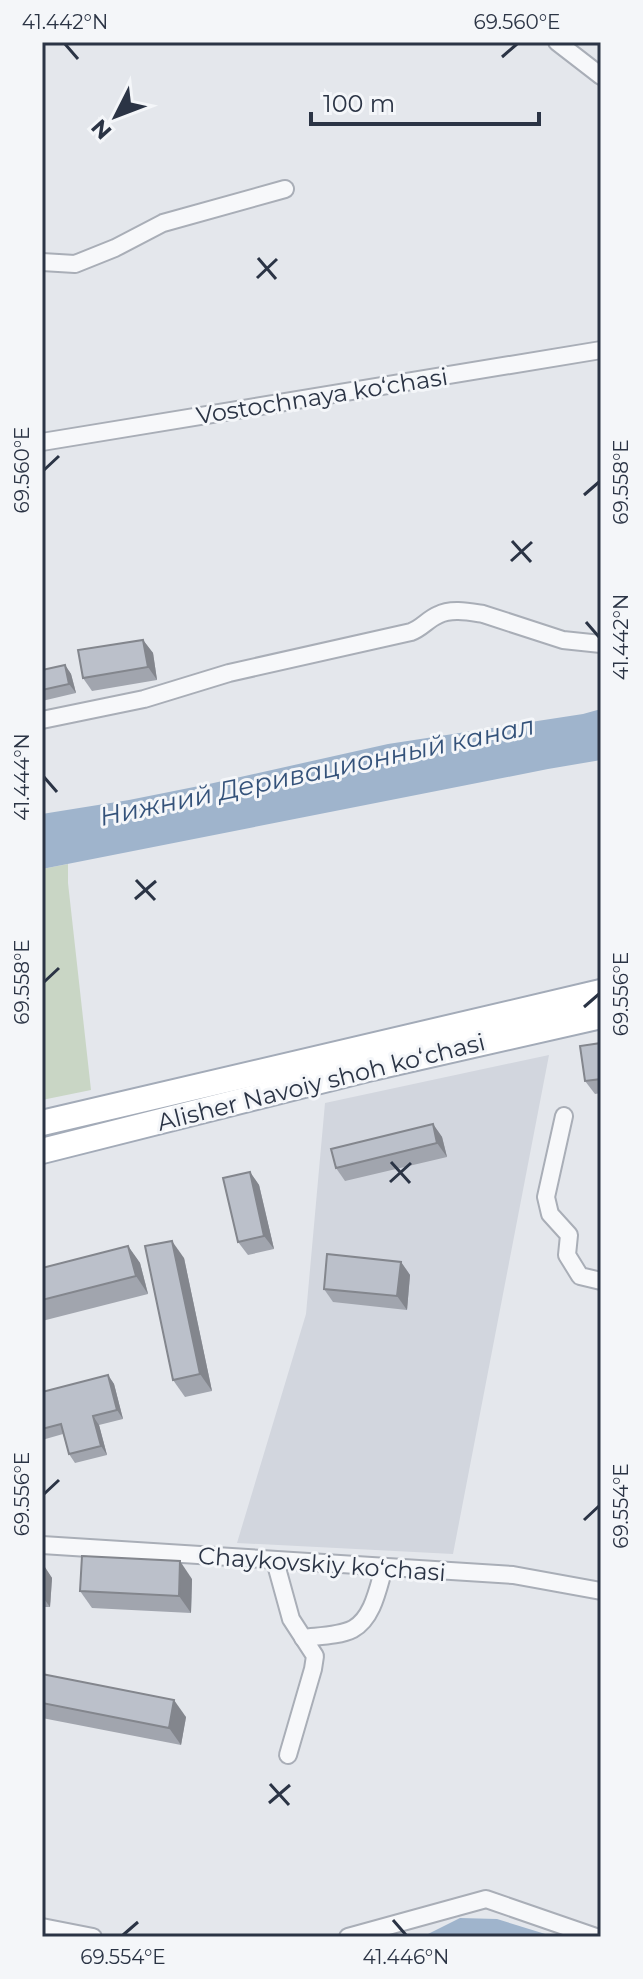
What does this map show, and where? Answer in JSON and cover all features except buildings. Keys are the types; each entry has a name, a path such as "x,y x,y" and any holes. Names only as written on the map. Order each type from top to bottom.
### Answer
{"main road":[{"name":"Alisher Navoiy shoh koʻchasi","path":"42,1123 601,992"},
{"name":"Alisher Navoiy shoh koʻchasi","path":"42,1151 357,1072 601,1016"}],"street":[{"path":"557,42 601,76"},
{"path":"42,262 75,264 163,223 285,189"},
{"name":"Vostochnaya ko‘chasi","path":"42,442 601,350"},
{"path":"42,720 144,699 229,673 411,632 445,612 483,614 563,640 601,644"},
{"path":"564,1116 546,1197 550,1214 569,1235 567,1255 580,1276 601,1281"},
{"name":"Chaykovskiy ko‘chasi","path":"42,1545 513,1575 601,1591"},
{"path":"275,1561 291,1619 315,1656 288,1755"},
{"path":"303,1638 353,1629 366,1617 384,1568"},
{"path":"348,1937 486,1899 596,1937"},
{"path":"42,1927 93,1937"}],"shaded area":[{"path":"549,1055 453,1554 237,1543 306,1314 325,1103"}],"green space":[{"path":"68,864 91,1090 42,1100 42,869"}],"water":[{"name":"Нижний Деривационный канал","path":"601,709 601,760 42,869 42,814 209,784 388,744"},
{"path":"460,1918 497,1919 555,1937 422,1937"}]}
